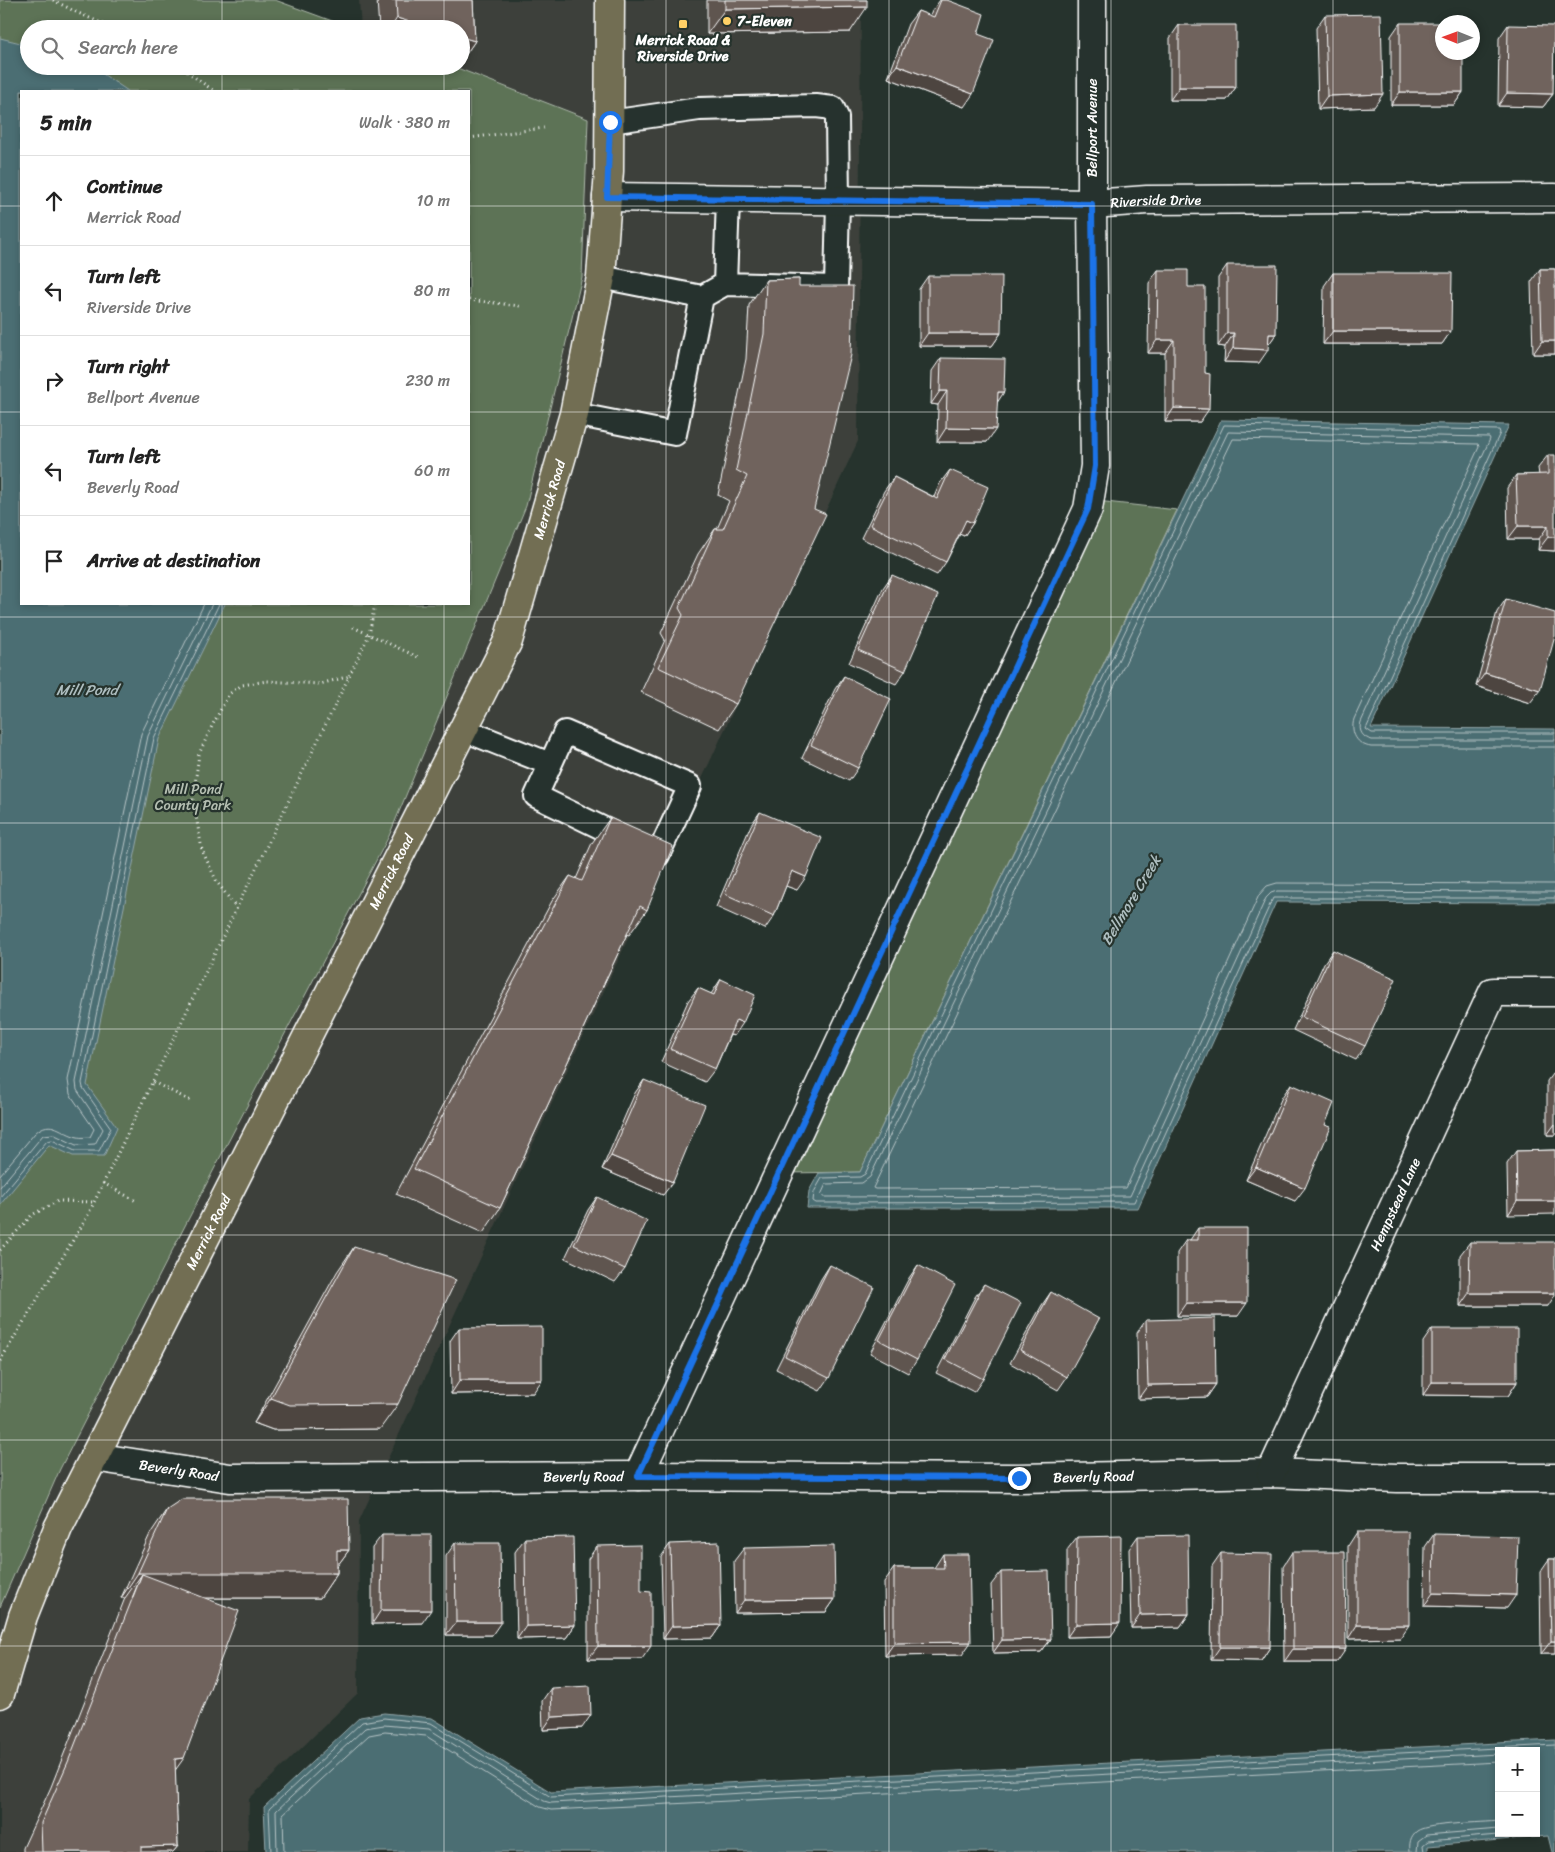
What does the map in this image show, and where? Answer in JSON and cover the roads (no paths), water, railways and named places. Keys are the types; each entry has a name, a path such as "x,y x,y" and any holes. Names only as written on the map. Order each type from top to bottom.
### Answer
{"main road":[{"name":"Merrick Road","path":"0,1694 24,1616 58,1528 508,641 574,414 601,277 610,122 610,0"}],"street":[{"name":"Bellport Avenue","path":"638,1476 1088,509 1095,466 1092,0"},
{"name":"Riverside Drive","path":"607,197 1092,204 1147,200 1555,198"},
{"name":"Hempstead Lane","path":"1271,1473 1493,992 1555,992"},
{"name":"Beverly Road","path":"94,1457 230,1478 638,1476 1019,1478 1271,1473 1398,1478 1555,1478"}],"lane":[{"path":"601,277 702,297 725,284 836,287 837,117 833,108 816,106 700,109 610,122"},
{"path":"725,284 728,199"},
{"path":"574,414 675,434 702,297"},
{"path":"464,730 550,764"},
{"path":"565,732 690,786 658,855 536,796 550,764 565,732"}],"water":[{"name":"Mill Pond","path":"0,38 20,43 20,75 104,75 127,90 20,90 20,605 225,605 159,739 87,1085 117,1127 104,1156 73,1156 49,1145 0,1205"},
{"name":"Bellmore Creek","path":"1221,420 1509,425 1371,728 1555,729 1555,903 1276,902 1138,1208 807,1208 809,1191 819,1173 860,1172"},
{"path":"384,1713 432,1718 551,1792 1555,1740 1555,1852 1552,1852 1548,1836 1540,1837 1540,1747 1495,1747 1495,1837 1536,1837 1428,1846 1428,1852 266,1852 264,1807 360,1717"}],"place":[{"name":"7-Eleven","path":"727,21"},
{"name":"Merrick Road & Riverside Drive","path":"683,24"}],"park label":[{"name":"Mill Pond County Park","path":"193,798"}]}
